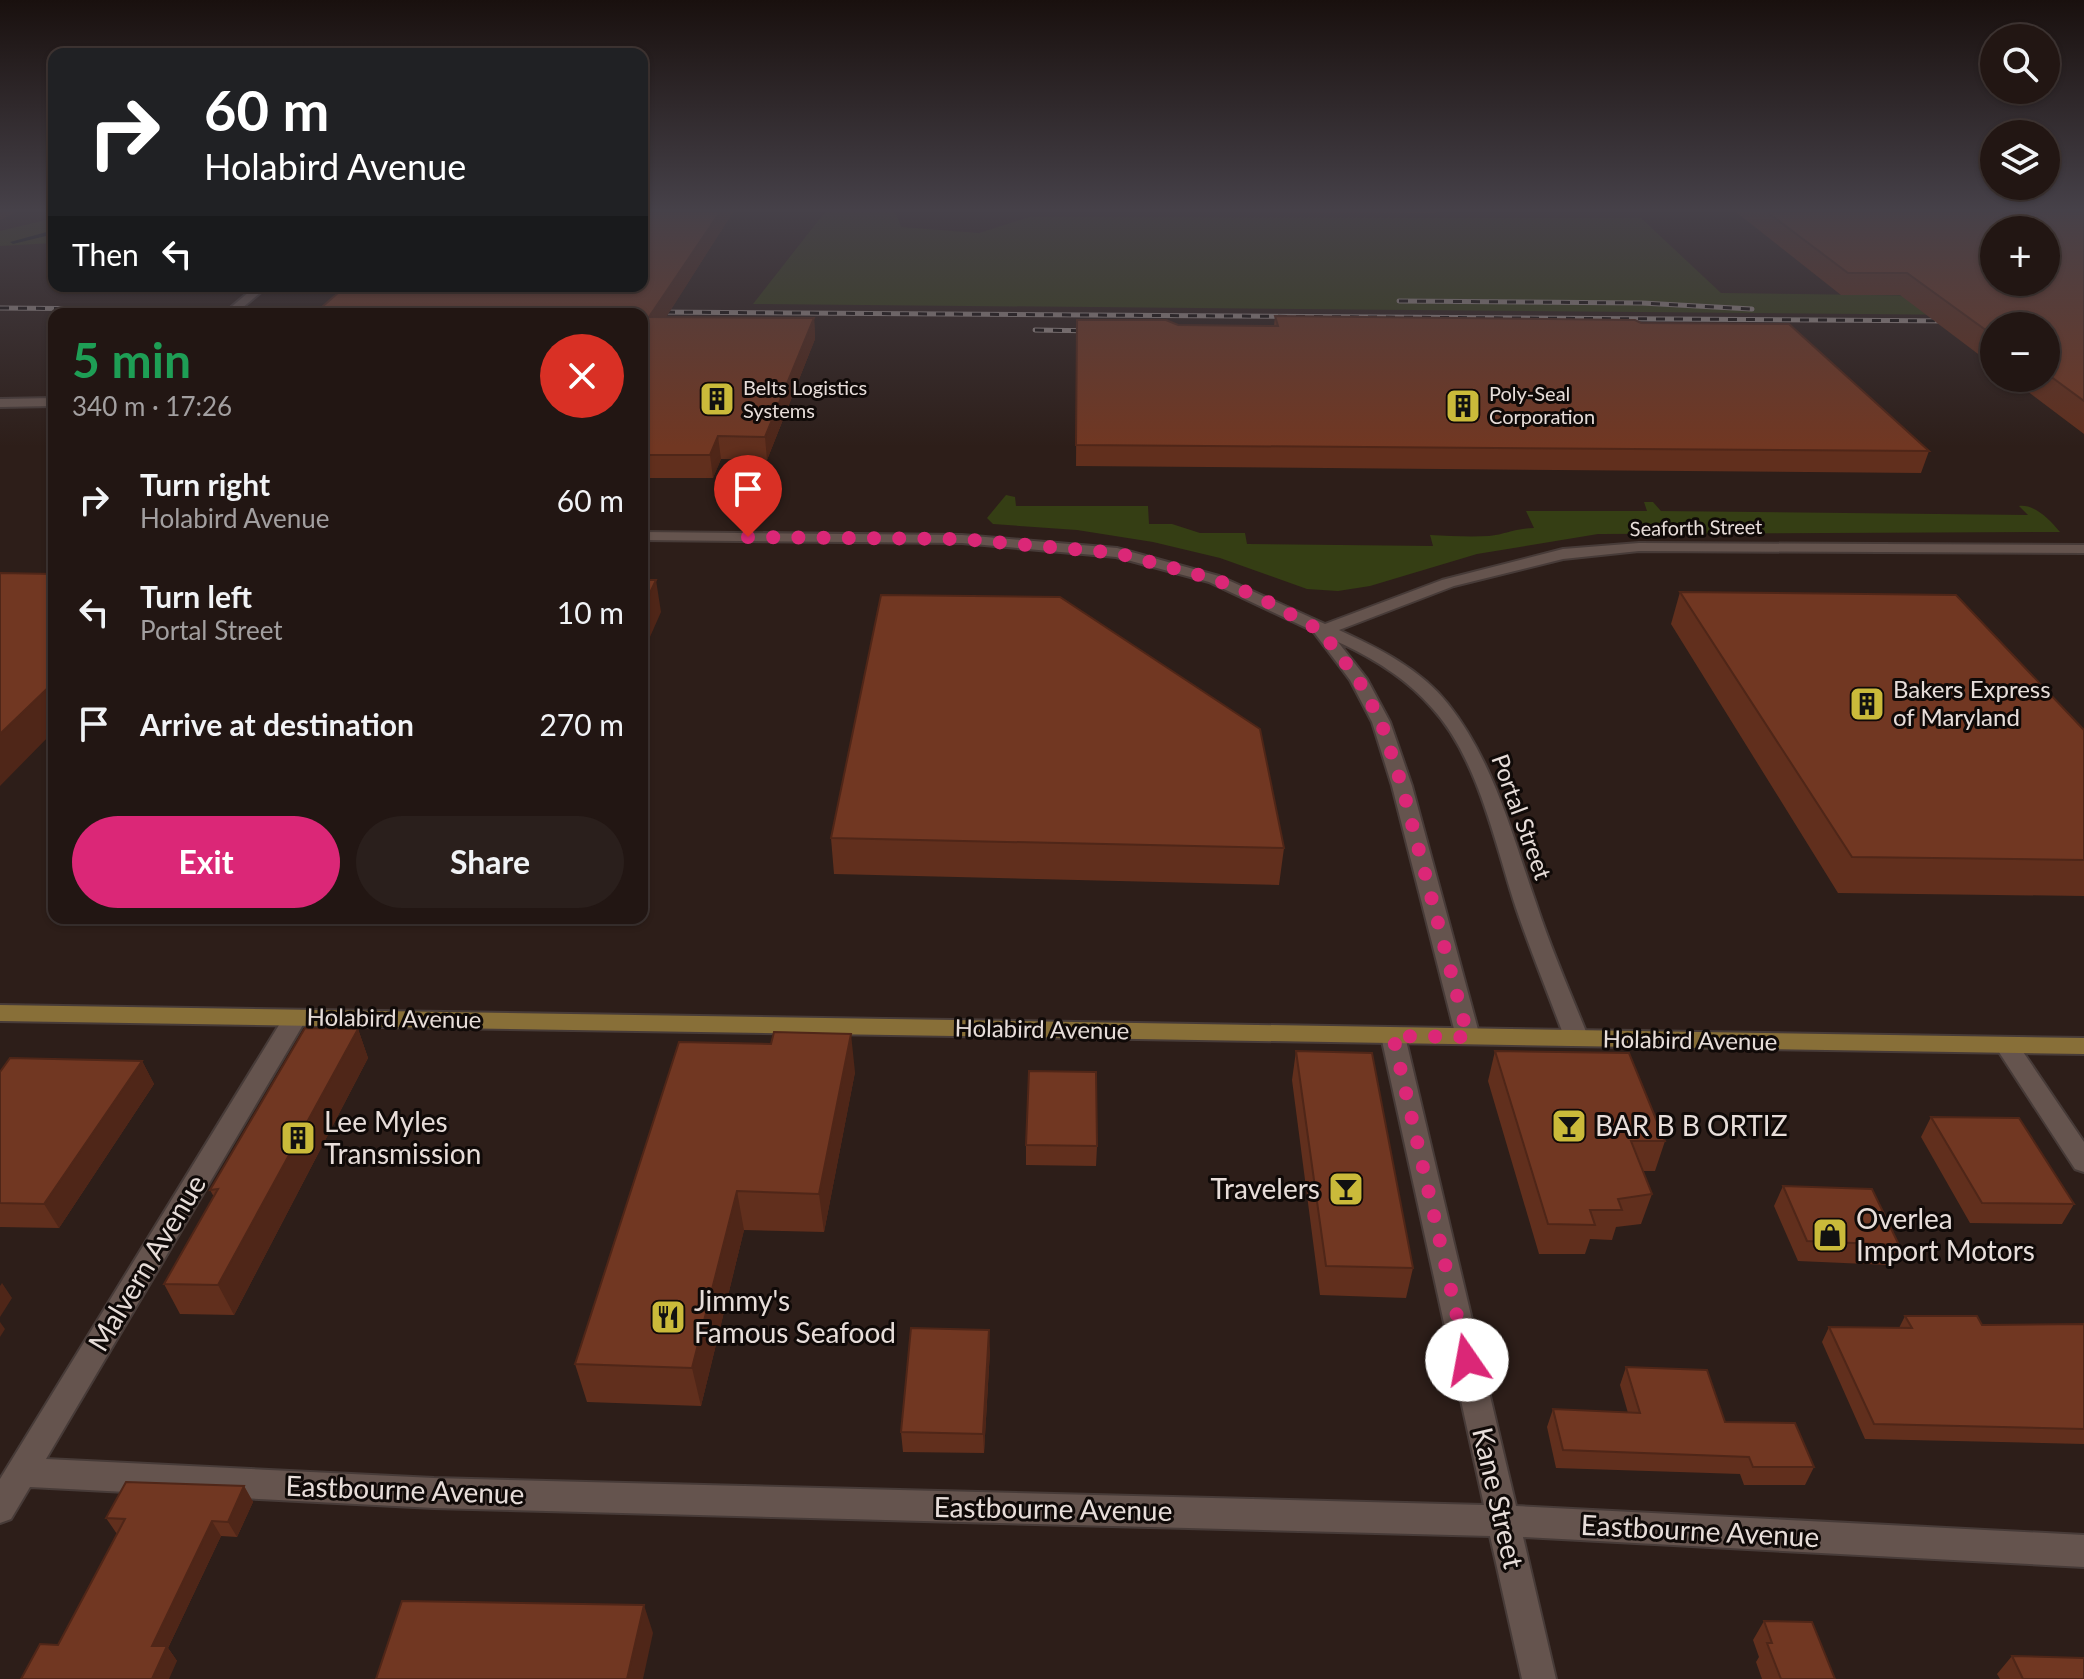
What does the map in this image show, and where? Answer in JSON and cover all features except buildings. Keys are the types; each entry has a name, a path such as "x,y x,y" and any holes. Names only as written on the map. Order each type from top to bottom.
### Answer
{"main road":[{"name":"Holabird Avenue","path":"0,1013 2084,1046"}],"street":[{"path":"236,308 256,292"},
{"path":"0,403 48,402"},
{"name":"Portal Street","path":"648,536 962,539 1092,549 1161,563 1214,579 1259,597 1321,631 1373,652 1416,682 1441,706 1477,762 1535,931 1577,1039"},
{"name":"Seaforth Street","path":"1321,631 1448,583 1563,554 1671,547 2084,549"},
{"name":"Portal Street","path":"1321,631 1358,679 1381,722 1402,786 1468,1037"},
{"name":"Malvern Avenue","path":"0,1508 295,1018"},
{"name":"Kane Street","path":"1393,1036 1539,1679"},
{"path":"2007,1046 2084,1162"},
{"name":"Eastbourne Avenue","path":"22,1472 434,1493 1503,1521 2084,1551"}],"green space":[{"path":"764,290 1718,290 1721,293 2084,298 2084,316 2060,316 2060,312 1980,312 1980,315 753,304"},
{"path":"1006,495 1015,497 1016,506 1148,506 1149,524 1172,524 1200,533 1245,533 1247,544 1433,546 1430,535 1489,536 1534,528 1526,511 1647,511 1644,502 1653,502 1661,511 2028,515 2019,506 2025,506 2042,514 2060,532 1598,534 1477,554 1370,586 1338,591 1307,589 1220,558 1153,542 1077,530 993,524 987,518"}],"railway":[{"path":"1399,301 1642,303 1752,309"},
{"path":"0,308 48,308"},
{"path":"648,312 1956,321"},
{"path":"1035,330 1099,331"}],"place":[{"name":"Belts Logistics Systems","path":"717,399"},
{"name":"Poly-Seal Corporation","path":"1463,406"},
{"name":"Bakers Express of Maryland","path":"1867,704"},
{"name":"BAR B B ORTIZ","path":"1569,1126"},
{"name":"Lee Myles Transmission","path":"298,1138"},
{"name":"Travelers","path":"1346,1189"},
{"name":"Overlea Import Motors","path":"1830,1235"},
{"name":"Jimmy's Famous Seafood","path":"668,1317"}],"route":[{"path":"748,537 962,539 1117,553 1214,579 1259,597 1321,631 1358,679 1381,722 1402,786 1468,1037 1393,1036 1467,1360"}]}
